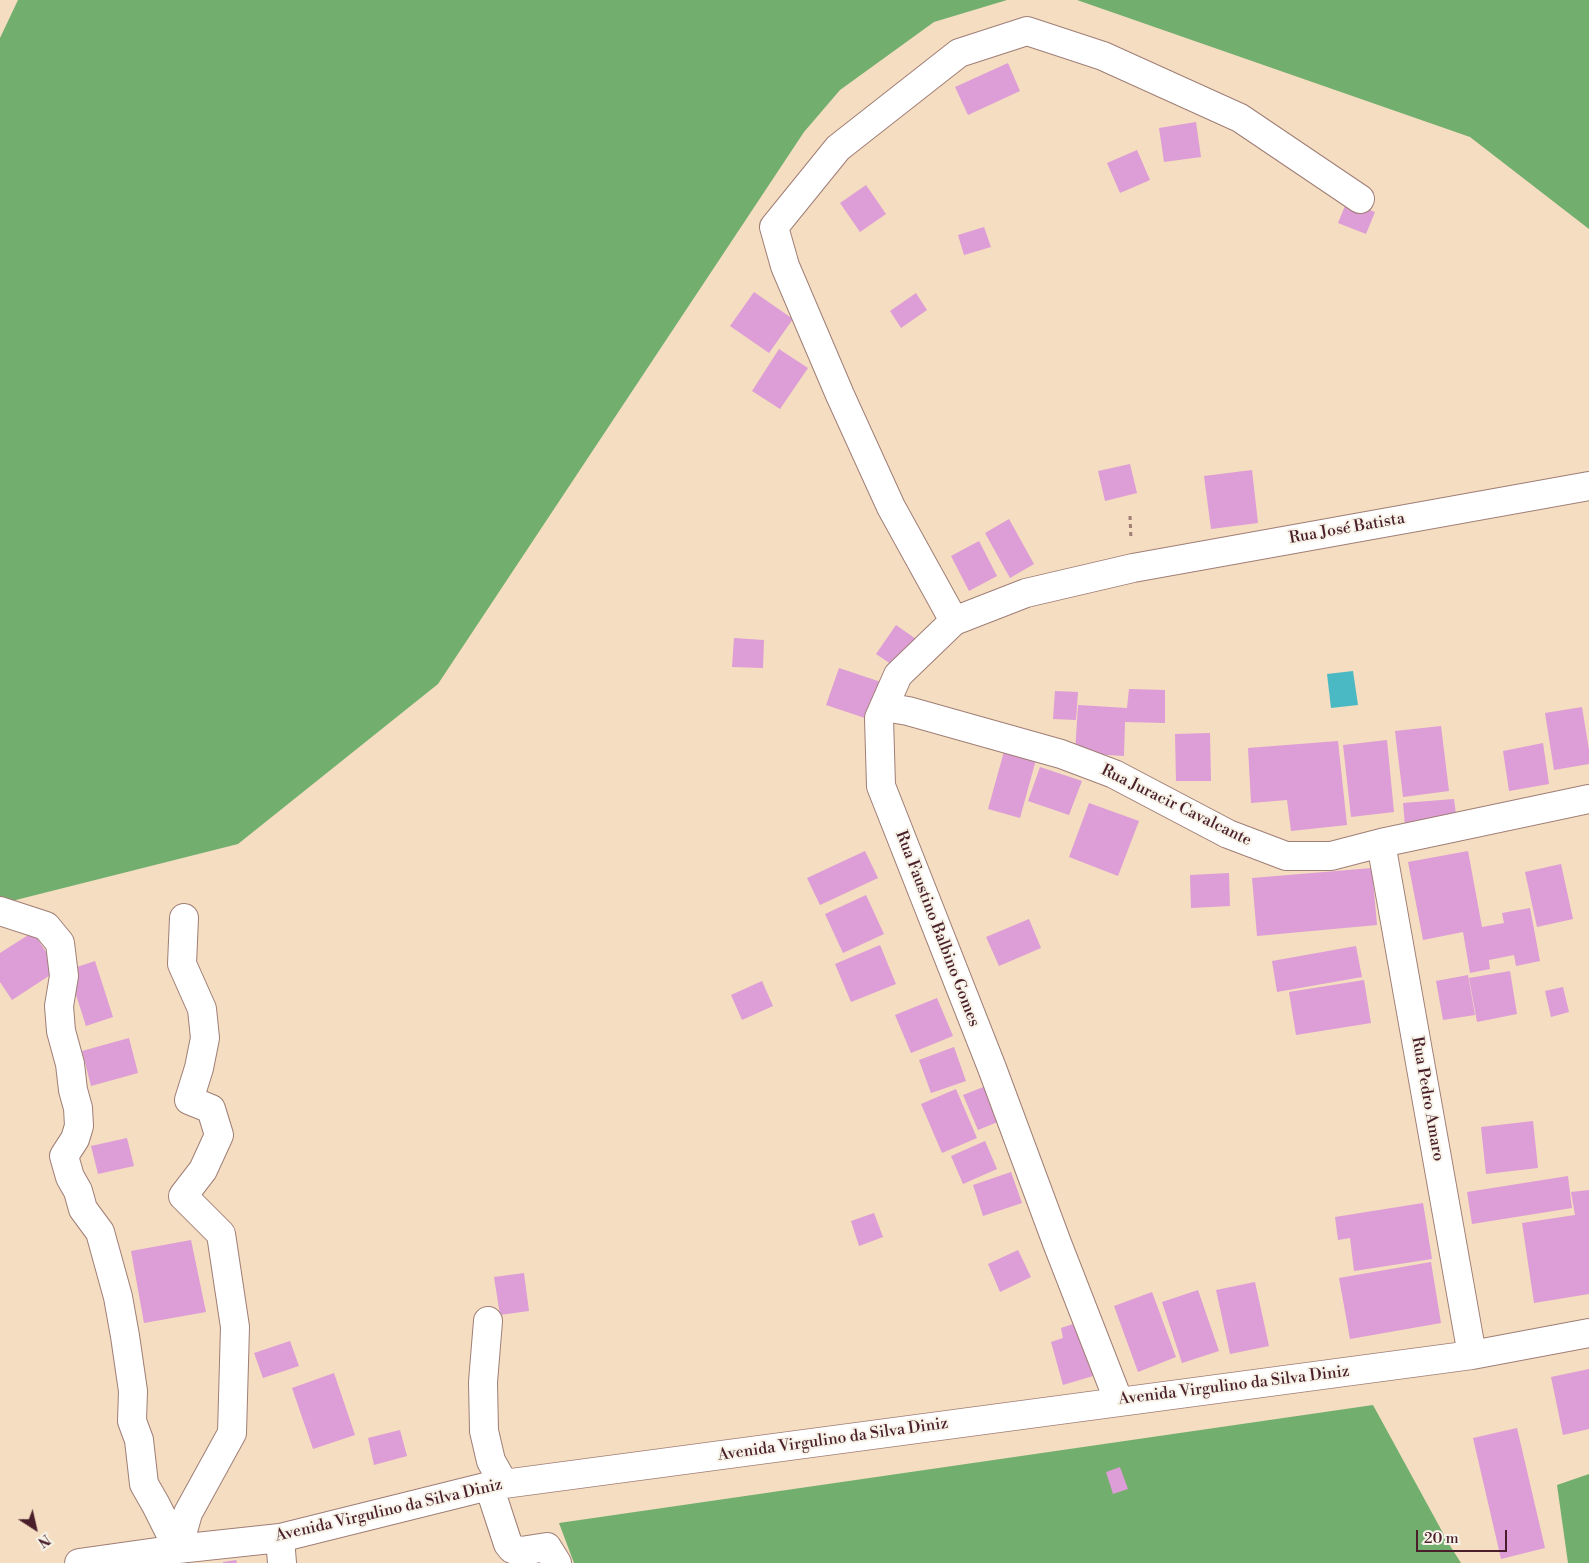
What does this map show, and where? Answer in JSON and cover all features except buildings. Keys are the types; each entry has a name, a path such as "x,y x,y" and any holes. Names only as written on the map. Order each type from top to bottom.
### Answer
{"street":[{"path":"954,622 891,507 840,395 785,266 774,227 838,148 959,53 1026,31 1103,56 1240,118 1360,199"},
{"name":"Rua José Batista","path":"1106,574 1589,486"},
{"name":"Rua Faustino Balbino Gomes","path":"1106,574 1026,593 954,622 898,675 879,718 881,786 992,1068 1118,1402"},
{"name":"Rua Juracir Cavalcante","path":"884,707 908,711 1061,754 1114,774 1228,834 1286,856 1331,856 1380,843 1589,799"},
{"name":"Rua Pedro Amaro","path":"1380,843 1472,1355"},
{"path":"0,912 46,926 60,943 64,976 59,1006 61,1031 70,1064 73,1090 78,1108 79,1126 75,1139 64,1156 70,1177 78,1191 82,1209 100,1232 118,1297 133,1391 132,1421 139,1440 144,1484 178,1549"},
{"path":"178,1549 188,1513 232,1433 235,1327 221,1234 183,1196 203,1170 219,1135 211,1109 188,1100 199,1068 205,1038 202,1009 182,964 184,918"},
{"path":"488,1321 483,1382 484,1431 508,1544 512,1549 522,1551 547,1546 557,1563"},
{"name":"Avenida Virgulino da Silva Diniz","path":"80,1563 178,1549 281,1550 496,1485 1472,1355 1589,1333"}],"green space":[{"path":"18,0 1007,0 934,22 840,90 804,132 438,684 238,844 0,904 0,38"},
{"path":"1077,0 1589,0 1589,229 1470,137"},
{"path":"1373,1405 1461,1563 574,1563 559,1523"},
{"path":"1589,1474 1589,1563 1568,1563 1557,1485"}],"water":[{"path":"1353,671 1358,705 1331,708 1327,674"}]}
